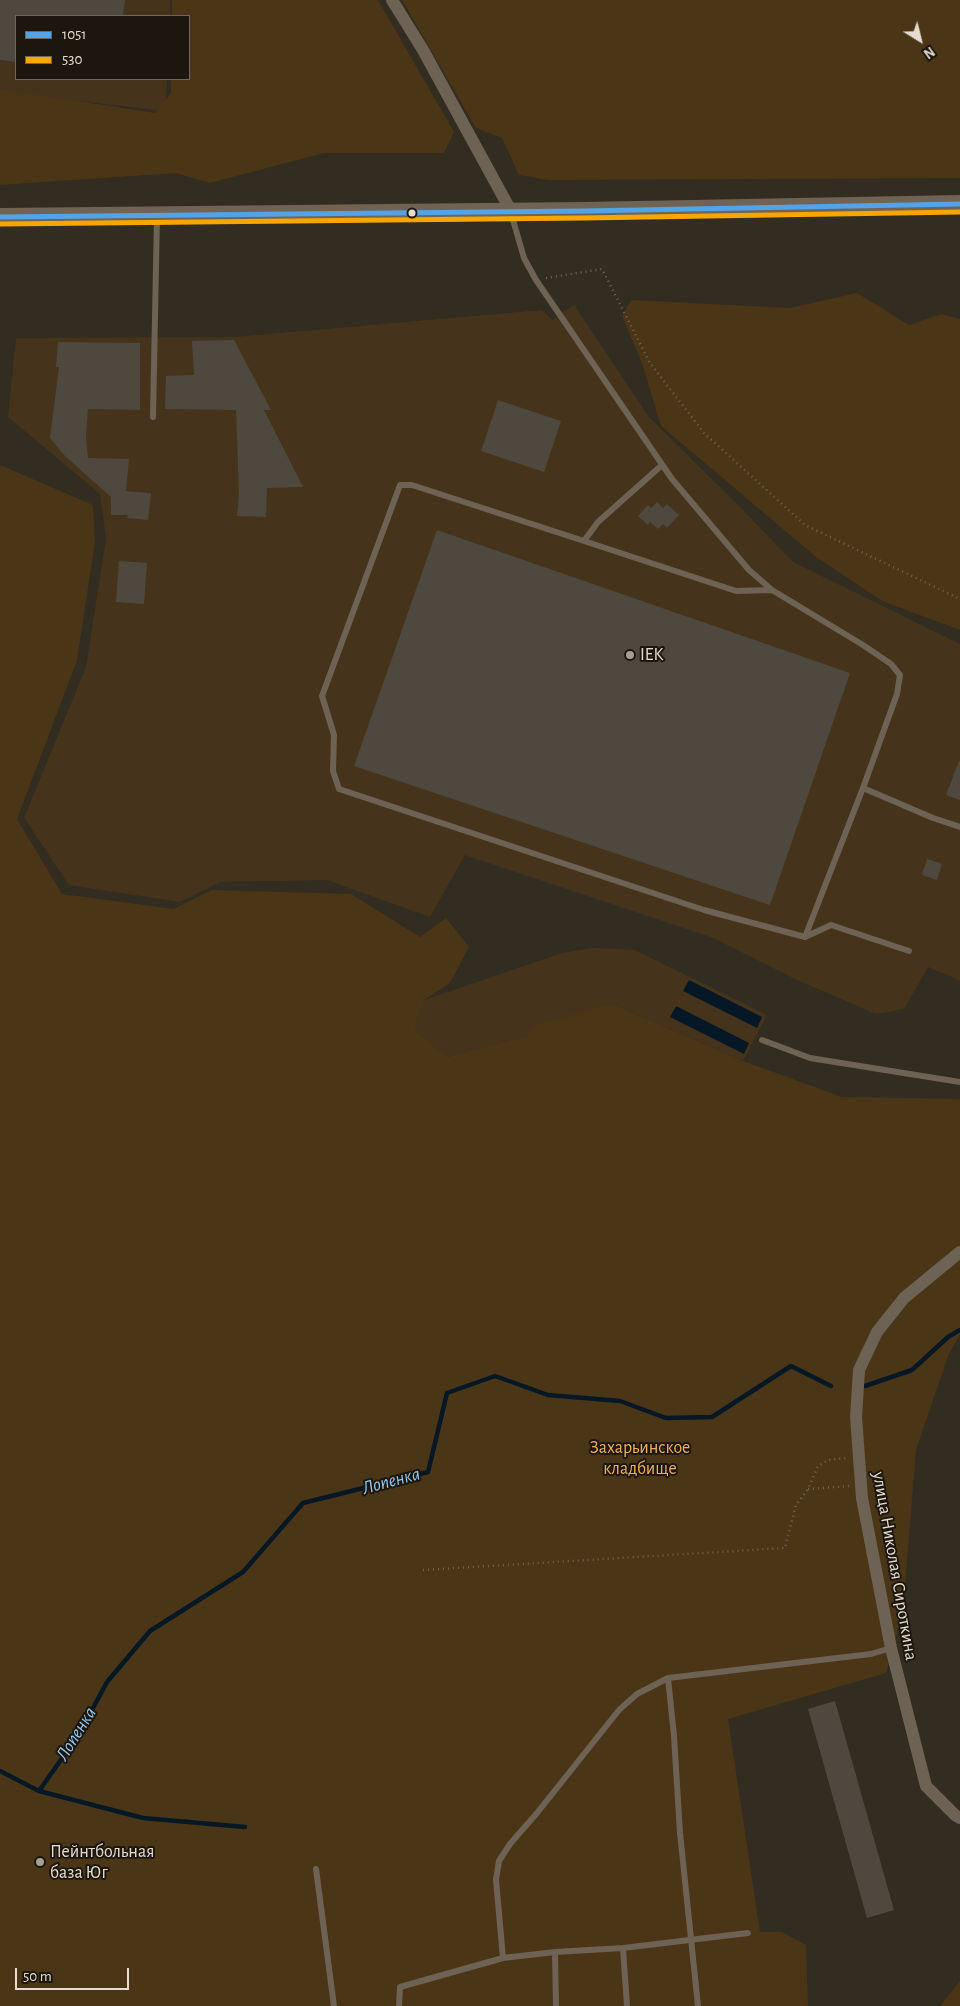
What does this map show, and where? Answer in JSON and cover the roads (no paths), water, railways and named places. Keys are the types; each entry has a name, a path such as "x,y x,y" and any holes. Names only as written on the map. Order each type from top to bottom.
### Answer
{"main road":[{"path":"0,217 511,212 960,204"}],"street":[{"path":"392,0 423,50 511,212"},
{"name":"улица Николая Сироткина","path":"960,1252 904,1298 877,1332 859,1370 856,1418 863,1508 891,1648 926,1786 954,1815 960,1818"}],"lane":[{"path":"511,212 524,258 536,280 662,465 749,570 772,590 863,645 891,664 900,674 897,694 805,937"},
{"path":"153,417 157,214"},
{"path":"584,541 598,522 662,465"},
{"path":"772,590 736,591 412,485 400,485 322,696 334,735 333,770 339,789 704,910 805,937 831,925 910,951"},
{"path":"863,788 933,818 960,827"},
{"path":"762,1040 810,1058 960,1082"},
{"path":"503,1958 496,1880 499,1861 510,1844 619,1710 637,1694 668,1678 871,1654 891,1648"},
{"path":"668,1678 674,1736 680,1833 698,2006"},
{"path":"316,1869 334,2006"},
{"path":"399,2006 400,1987 503,1958 556,1952 623,1948 748,1933"},
{"path":"623,1948 626,2006"},
{"path":"556,1952 556,2006"}],"water":[{"path":"689,980 762,1017 757,1028 683,991"},
{"path":"676,1006 749,1043 744,1054 670,1017"}],"waterway":[{"name":"Лопенка","path":"865,1386 912,1370 948,1337 960,1330"},
{"name":"Лопенка","path":"39,1791 79,1734 107,1682 150,1631 243,1572 303,1503 428,1472 447,1393 495,1376 548,1395 620,1401 666,1418 712,1417 791,1366 831,1386"},
{"path":"0,1771 39,1791 143,1818 245,1827"}],"place":[{"name":"IEK","path":"630,655"},
{"name":"Пейнтбольная база Юг","path":"40,1862"}],"park label":[{"name":"Захарьинское кладбище","path":"640,1458"}]}
